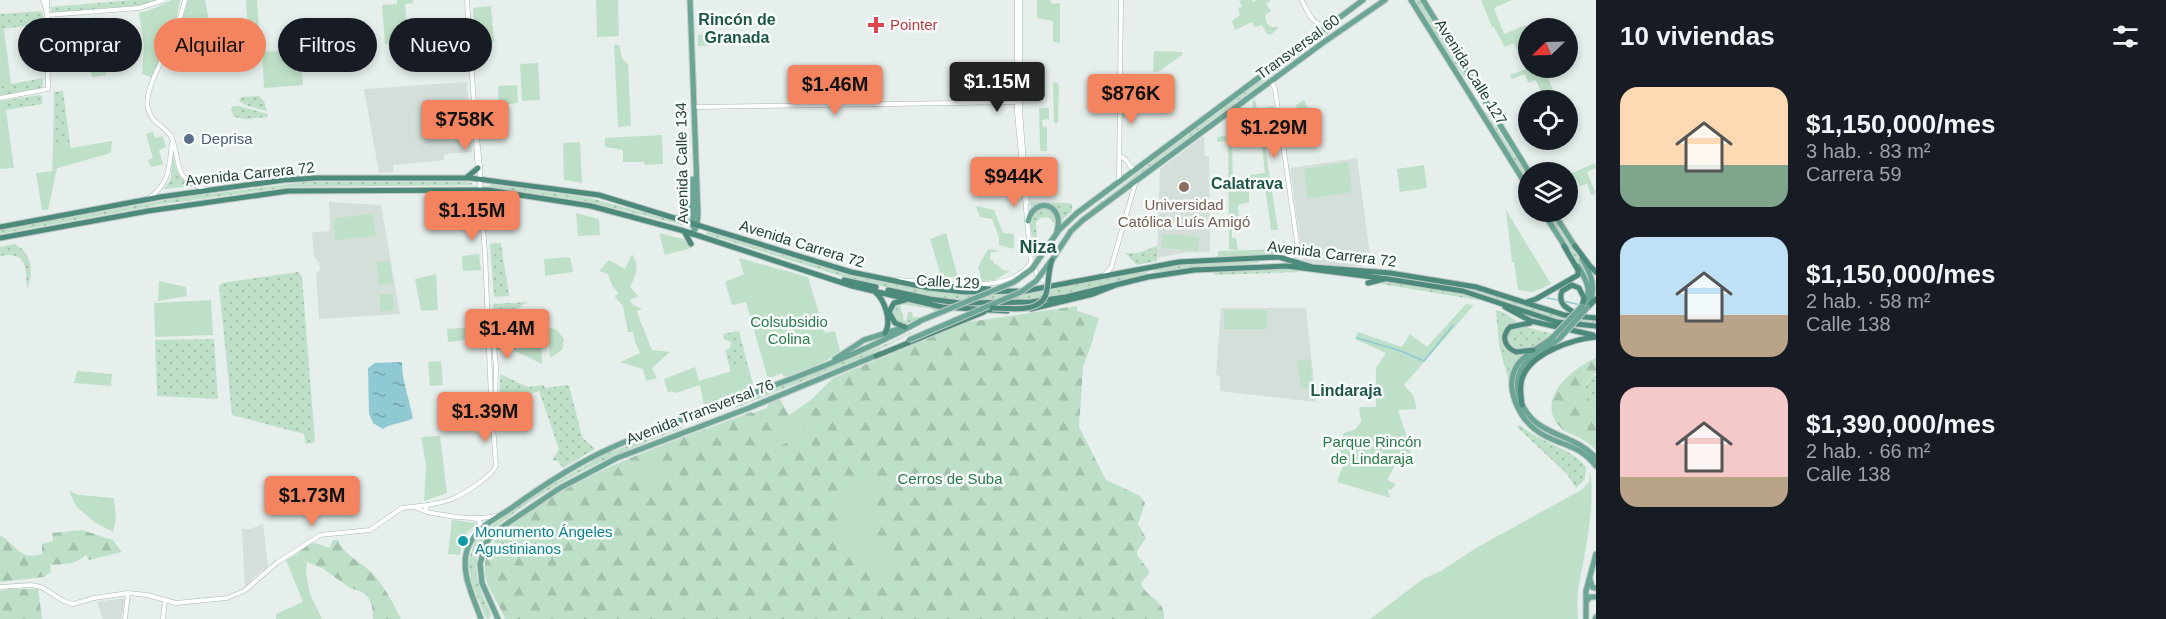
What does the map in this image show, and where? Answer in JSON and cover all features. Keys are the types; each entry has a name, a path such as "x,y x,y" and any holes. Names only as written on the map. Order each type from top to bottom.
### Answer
{"highway":[{"path":"466,178 478,168"},
{"name":"Avenida Carrera 72","path":"0,227 147,200 299,179 466,178 599,195 850,271 917,286 966,292 1025,291 1104,276 1114,271 1179,262 1259,257 1288,258 1312,267 1390,273 1476,287 1564,315 1596,318"},
{"name":"Avenida Carrera 72","path":"0,238 148,211 288,191 480,190 591,206 684,231 863,285 958,303 1046,300 1157,275 1194,270 1289,266 1463,291 1595,333"},
{"path":"481,204 490,195 500,192"},
{"path":"684,231 692,244"},
{"path":"1524,302 1533,300 1578,275 1578,270 1564,246"},
{"path":"1575,246 1596,272"},
{"name":"Avenida Carrera 72","path":"756,254 868,290 962,310 1029,309 1083,297 1116,285"},
{"path":"876,356 991,310 1025,308 1041,302 1046,294 1047,274 1054,257"},
{"path":"1256,266 1263,262 1259,257"},
{"path":"1156,266 1152,272 1157,275"},
{"path":"884,279 985,289 1005,286"},
{"path":"1368,283 1388,279"},
{"path":"1586,318 1566,308 1561,302 1562,291 1572,285 1581,291 1585,307 1596,299"},
{"path":"868,290 877,294 882,300 888,324 885,333"},
{"path":"905,327 892,321 890,310 893,304 900,300 915,301"},
{"name":"Avenida Carrera 72","path":"1499,303 1520,317 1537,323 1595,333"},
{"path":"1533,350 1516,352 1508,347 1505,337 1513,325 1537,323"},
{"path":"1522,405 1521,380 1530,364 1571,342 1595,333"}],"main road":[{"path":"43,0 48,15"},
{"path":"0,98 48,89 47,0"},
{"path":"48,15 140,8 164,0"},
{"path":"185,0 157,81 147,101 152,119 172,139 181,175 187,181 207,191"},
{"path":"467,0 480,179"},
{"name":"Avenida Calle 134","path":"688,0 694,107 695,224 692,234"},
{"name":"Avenida Calle 134","path":"688,0 695,224"},
{"path":"1018,0 1018,102 1031,258 1028,266 1021,272"},
{"path":"1119,183 1121,0"},
{"path":"1302,0 1313,21 1318,25 1328,27"},
{"name":"Transversal 60","path":"920,322 1005,286 1028,273 1056,234 1077,213 1363,0"},
{"name":"Transversal 60","path":"909,340 1021,292 1036,281 1074,228 1271,81 1385,0"},
{"name":"Avenida Calle 127","path":"1411,0 1518,172"},
{"name":"Avenida Calle 127","path":"1423,0 1523,162"},
{"path":"1271,81 1275,89 1296,230 1298,251 1296,255 1288,258"},
{"path":"1467,89 1476,97 1481,95"},
{"path":"694,107 1018,102"},
{"path":"1018,102 1028,221 1036,274"},
{"path":"1480,111 1486,109 1494,117"},
{"path":"0,587 35,586 73,604 128,593 178,603 236,595 278,562 320,535 370,530 397,511 410,506 443,502 458,496 493,472 497,464 480,190 480,156 475,117"},
{"path":"147,200 161,188 167,179 172,139"},
{"path":"1120,156 1134,171"},
{"path":"1114,271 1128,203 1136,181"},
{"path":"1116,195 1126,195 1128,203"},
{"path":"677,218 689,211 693,201"},
{"path":"1028,221 1034,208 1043,206 1052,208 1059,218 1056,234"},
{"path":"1549,222 1577,265 1589,290 1585,307"},
{"path":"1559,222 1593,277 1593,295 1551,347 1529,360 1522,368 1517,386 1522,405 1531,419 1540,426 1578,444 1596,458"},
{"path":"1021,272 1030,269 1043,282 1057,285"},
{"name":"Calle 129","path":"884,279 987,284 998,283 1021,272"},
{"path":"488,301 496,366 494,421"},
{"name":"Avenida Transversal 76","path":"829,364 860,342 920,322"},
{"name":"Avenida Transversal 76","path":"465,561 470,543 478,531 555,479 613,447 829,364 920,322"},
{"path":"1558,337 1533,350 1517,366 1512,390 1521,412 1537,431 1576,448 1596,466"},
{"name":"Avenida Transversal 76","path":"498,619 482,583 480,564 486,543 508,522 560,488 617,458 876,356 909,340"},
{"path":"490,366 496,366"},
{"path":"427,512 428,505"},
{"path":"410,506 427,512 477,519 480,522 467,543 465,561 467,579 481,619"},
{"path":"466,517 488,518 504,513"},
{"path":"1586,619 1590,577 1596,554"},
{"path":"1590,577 1592,586 1596,588"},
{"path":"125,619 128,593"},
{"path":"1586,603 1590,597 1596,597"},
{"path":"163,619 165,600"}],"shaded area":[{"path":"467,82 472,152 444,154 444,160 393,165 393,172 379,173 364,89"},
{"name":"Universidad Católica Luís Amigó","path":"1204,136 1205,156 1209,156 1210,252 1182,253 1157,258 1160,169"},
{"path":"1357,158 1371,262 1361,266 1337,266 1303,262 1290,168"},
{"path":"329,202 381,205 400,314 319,319 316,273 320,270 319,262 314,257 312,232 330,231"},
{"path":"1221,308 1306,308 1316,402 1220,391 1220,376 1216,375"},
{"path":"263,524 268,567 253,578 245,589 242,529 250,529"},
{"path":"125,598 121,619 103,619 97,602"}],"green space":[{"path":"160,0 137,7 51,14 51,7"},
{"path":"172,0 180,0 176,18 154,18 155,72 153,78 142,74 144,45 142,18 140,18 139,13"},
{"path":"188,0 205,0 209,18 183,18"},
{"path":"246,0 257,0 258,18 247,18"},
{"path":"397,0 413,0 413,3 405,4 406,18 389,18 389,44 385,44 382,5 397,4"},
{"path":"596,0 618,0 619,36 597,37"},
{"path":"1037,0 1050,0 1052,4 1060,3 1060,41 1058,43 1053,41 1053,21 1037,18"},
{"path":"1239,0 1252,0 1253,2 1271,0 1266,4 1271,11 1265,15 1267,24 1279,27 1271,35 1267,34 1262,25 1255,27 1252,22 1235,30 1232,21 1240,15 1238,8 1242,7"},
{"path":"1415,0 1420,0 1478,96 1457,67"},
{"path":"1481,0 1512,0 1494,8 1504,34 1518,28 1518,53 1514,43 1505,47 1492,27"},
{"path":"491,6 492,18 474,18 473,8"},
{"path":"42,11 43,18 18,18 18,27 0,29 0,14"},
{"path":"492,18 494,42 492,42"},
{"path":"0,29 4,29 11,84 0,86"},
{"path":"1329,30 1330,32 1066,229 1144,168"},
{"path":"720,34 720,45 698,46 698,35"},
{"path":"614,45 619,45 622,58 628,64 631,126 618,127"},
{"path":"278,51 278,72 302,72 303,85 264,88 266,52"},
{"path":"1154,51 1182,52 1182,55 1158,72 1153,72"},
{"path":"538,63 540,100 522,101 520,64"},
{"path":"91,72 106,72 106,75 92,77"},
{"path":"1518,72 1518,77 1512,79 1510,75"},
{"path":"1156,77 1160,89 1123,119 1123,78"},
{"path":"43,78 43,85 40,89 0,96 0,86"},
{"path":"1526,78 1548,78 1553,90 1540,90 1536,80 1528,83"},
{"path":"1056,82 1059,85 1058,123 1054,123 1053,83"},
{"path":"517,85 518,103 499,105 498,86"},
{"path":"63,91 70,144 53,148 54,92"},
{"path":"42,96 42,104 0,111 0,101"},
{"path":"259,96 264,101 267,111 239,101 241,97"},
{"path":"1255,99 1257,109 1273,106 1274,112 1262,115 1265,138 1260,139 1258,121 1245,122 1239,128 1234,113 1237,112 1241,120 1255,119 1252,102"},
{"path":"1304,100 1318,129 1321,141 1303,145 1296,105"},
{"path":"233,106 268,114 268,117 245,119 234,117 231,109"},
{"path":"1039,108 1049,108 1049,119 1042,120 1043,127 1047,127 1047,151 1040,151"},
{"path":"6,110 14,168 0,169 0,111"},
{"path":"1486,112 1519,162 1518,168 1484,113"},
{"path":"1229,129 1233,129 1233,189 1249,188 1249,202 1238,205 1240,227 1232,227 1232,238 1236,238 1238,250 1229,249 1228,141 1217,142 1217,137 1229,135"},
{"path":"153,132 155,138 163,136 166,147 159,150 163,164 151,167 148,160 153,158 146,134"},
{"path":"662,135 663,164 645,165 644,162 623,162 623,150 605,147 605,138"},
{"path":"112,141 111,153 57,168 48,210 42,210 36,173 52,171 53,148 70,144 71,148"},
{"path":"580,142 582,183 564,180 563,143"},
{"path":"1265,146 1278,230 1271,230 1264,179 1250,180 1250,175 1265,173 1262,147"},
{"path":"173,151 178,171 183,179 192,186 164,189 171,179"},
{"path":"1348,162 1352,192 1308,199 1304,169"},
{"path":"1595,163 1596,168 1587,172 1596,194 1591,195 1587,184 1580,186 1578,170"},
{"path":"1424,165 1427,188 1400,192 1397,169"},
{"path":"306,182 464,182 472,183 472,185 289,187 163,204 0,234 0,230 177,198"},
{"path":"490,184 590,198 683,223 683,225 584,201 490,187"},
{"path":"1030,202 1068,203 1072,204 1072,211 1061,221 1056,209 1039,204 1031,209"},
{"path":"976,206 994,210 1003,233 1014,234 1014,249 999,245 999,237 992,219 980,217"},
{"path":"1044,207 1055,213 1057,226 1048,217 1040,218 1036,222 1037,241 1043,245 1035,261 1030,222 1035,209"},
{"path":"1506,210 1551,284 1533,292 1518,290"},
{"path":"576,213 599,219 600,235 578,236"},
{"path":"373,214 376,236 335,240 334,218"},
{"path":"1552,222 1556,222 1589,273 1585,275"},
{"path":"707,231 864,278 944,292 985,294 1034,292 1125,274 1147,271 1147,274 1035,300 959,301 857,281 706,234"},
{"path":"659,233 683,239 691,248 665,255"},
{"path":"946,233 958,278 941,276 930,239"},
{"path":"1163,234 1199,237 1198,251 1161,248"},
{"path":"501,243 509,296 494,297 490,244"},
{"path":"15,244 25,252 30,264 27,289 25,268 20,259 9,255 0,256 0,247"},
{"path":"1157,246 1157,261 1137,265 1125,253 1138,253"},
{"path":"988,249 997,250 991,252 990,260 994,261 994,264 1002,270 1010,271 995,280 982,281 978,267"},
{"path":"1294,249 1291,254 1218,257 1218,251"},
{"path":"479,254 481,270 463,271 462,256"},
{"path":"632,254 636,263 636,271 630,287 638,296 630,300 633,305 642,309 637,311 652,350 670,352 652,368 657,378 646,381 643,369 620,362 640,353 633,332 628,332 623,306 615,297 618,293 608,274 599,271 609,260 625,269"},
{"path":"570,257 573,272 545,276 544,259"},
{"name":"Colsubsidio Colina","path":"739,258 808,277 825,333 835,331 840,351 814,367 784,377 782,373 768,379 746,302 732,305 725,282 744,274"},
{"path":"390,261 393,284 379,285 377,262"},
{"path":"1259,261 1154,272 1155,269 1186,264"},
{"path":"1298,269 1299,272 1214,275 1214,271"},
{"path":"298,272 302,277 315,442 306,444 304,434 232,415 219,286 222,283"},
{"path":"1346,272 1390,275 1481,290 1555,315 1596,320 1596,324 1555,319 1480,293"},
{"path":"436,274 438,310 421,311 415,279"},
{"path":"1387,280 1471,296 1490,302 1375,283"},
{"path":"159,281 186,287 187,296 158,301"},
{"path":"380,294 393,294 394,311 380,311"},
{"path":"211,300 213,335 155,337 154,303"},
{"path":"908,301 943,309 936,313 933,309 900,304 904,321 906,321 908,312 912,312 913,317 927,317 903,325 891,317 892,307 895,304"},
{"path":"528,302 494,325 493,304"},
{"name":"Parque Rincón de Lindaraja","path":"1466,304 1474,305 1404,385 1413,395 1417,409 1398,410 1411,449 1408,461 1398,460 1387,480 1396,484 1391,490 1387,489 1391,498 1337,482 1346,457 1336,447 1344,433 1356,429 1361,421 1359,407 1376,407 1376,368 1386,353 1355,339 1358,332 1402,347 1410,334 1427,347"},
{"name":"Cerros de Suba","path":"1077,306 1077,311 1099,318 1083,367 1079,427 1106,480 1140,496 1145,503 1138,524 1146,538 1137,551 1137,555 1150,572 1141,583 1147,593 1162,607 1164,619 505,619 488,586 485,572 487,555 500,535 553,497 607,468 751,412 767,408 769,403 780,399 789,415 811,400 833,378 968,322"},
{"path":"1224,310 1267,310 1267,329 1224,329"},
{"path":"1496,310 1507,314 1517,322 1505,330 1507,349 1513,353 1524,354 1510,385 1499,346"},
{"path":"1501,314 1512,321 1504,331 1504,346 1507,351 1518,357 1510,371 1501,339"},
{"path":"540,322 542,364 513,350 497,350 497,342 511,340"},
{"path":"933,322 869,355 735,408 734,406 889,343"},
{"path":"1518,325 1553,334 1534,347 1512,349 1507,338 1511,330"},
{"path":"485,326 486,338 448,342 447,329"},
{"path":"548,327 557,330 564,339 562,350 550,358"},
{"path":"739,331 748,366 731,372 725,350 730,348 731,342 724,339 723,334"},
{"path":"214,339 218,399 157,396 155,340"},
{"path":"1596,358 1596,372 1586,386 1586,393 1596,407 1596,450 1563,430 1554,419 1551,408 1558,388 1566,378"},
{"path":"1310,359 1313,387 1301,389 1297,361"},
{"path":"441,361 443,385 430,386 428,362"},
{"path":"748,366 754,387 704,405 700,385 676,393 672,391 668,393 664,379 695,367 699,381"},
{"path":"77,371 112,374 111,386 74,383"},
{"path":"500,374 528,387 544,385 545,388 569,385 582,437 595,449 563,468 558,461 552,460 559,449 539,391 500,404"},
{"path":"1594,375 1596,376 1596,407 1586,391 1587,384"},
{"path":"795,412 801,421 808,443 788,442 778,447 770,433"},
{"path":"1520,425 1579,460 1586,467 1585,479 1576,488 1567,474 1517,427"},
{"path":"681,426 682,428 574,475 534,499 492,530 480,546 476,570 479,585 491,615 489,619 486,618 473,587 468,563 474,543 482,532 540,492 605,454"},
{"path":"440,436 447,493 424,501 426,464 421,437"},
{"path":"653,465 661,484 650,494 639,470"},
{"path":"1590,472 1592,501 1578,591 1578,619 1370,619 1423,579 1441,571 1476,548 1583,489 1589,482"},
{"path":"875,476 871,508 872,523 876,541 884,544 888,580 868,572 840,549 837,503 830,496"},
{"path":"69,491 79,495 114,498 116,518 113,532 94,522 76,506"},
{"path":"452,520 477,523 463,537 460,555 448,554"},
{"path":"82,530 113,540 122,552 89,560 86,555 73,562 50,565 51,572 44,577 0,582 0,535 23,554 34,556 42,554 42,544 53,541 52,533"},
{"path":"333,540 338,540 349,554 377,578 401,619 373,619 372,605 362,592 350,588 322,568 307,562 300,555 294,556 312,542 330,548"},
{"path":"300,555 307,562 306,572 310,594 322,619 276,619 276,614 303,602 286,560"},
{"path":"38,589 42,619 0,619 0,591"}],"water":[{"path":"402,362 403,377 413,418 383,429 373,423 369,414 368,368 375,363"}],"waterway":[{"path":"1547,298 1558,300"},
{"path":"1563,301 1581,305"},
{"path":"1357,338 1401,351 1424,361 1453,325"}],"place":[{"name":"Pointer","path":"876,25"},
{"name":"Deprisa","path":"189,139"},
{"name":"Universidad Católica Luís Amigó","path":"1184,187"},
{"name":"Monumento Ángeles Agustinianos","path":"463,541"}],"district":[{"name":"Rincón de Granada","path":"737,28"},
{"name":"Calatrava","path":"1247,183"},
{"name":"Niza","path":"1038,247"},
{"name":"Lindaraja","path":"1346,390"}]}
